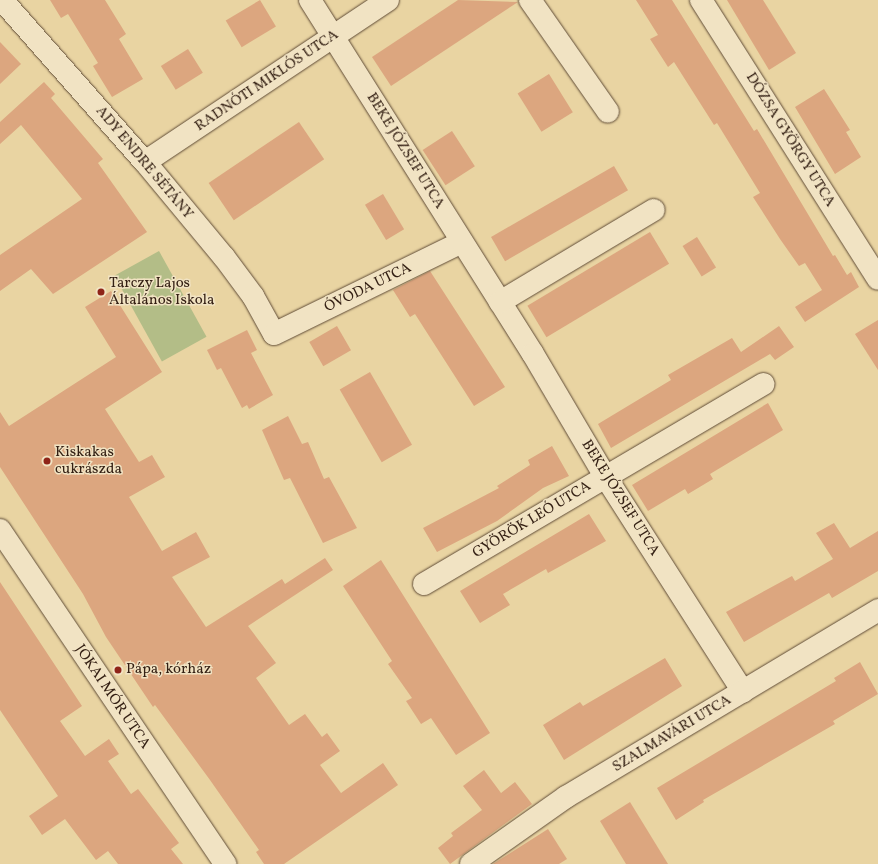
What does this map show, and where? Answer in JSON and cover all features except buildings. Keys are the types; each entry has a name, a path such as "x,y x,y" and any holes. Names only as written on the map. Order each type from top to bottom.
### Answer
{"street":[{"name":"ADY ENDRE SÉTÁNY","path":"2,0 145,162 224,257 253,296 274,334"},
{"name":"BEKE JÓZSEF UTCA","path":"310,0 500,302 605,476 743,692"},
{"name":"RADNÓTI MIKLÓS UTCA","path":"145,162 388,0"},
{"path":"530,0 608,112"},
{"name":"DÓZSA GYÖRGY UTCA","path":"701,0 878,279"},
{"path":"500,302 654,210"},
{"name":"ÓVODA UTCA","path":"274,334 462,242"},
{"name":"GYÖRÖK LEÓ UTCA","path":"424,584 605,476 764,384"},
{"name":"JÓKAI MÓR UTCA","path":"0,530 225,864"},
{"name":"SZALMAVÁRI UTCA","path":"470,864 566,797 878,610"}],"green space":[{"path":"159,251 207,337 162,361 114,276"}],"place":[{"name":"Tarczy Lajos Általános Iskola","path":"101,292"},
{"name":"Kiskakas cukrászda","path":"47,461"},
{"name":"Pápa, kórház","path":"118,670"}]}
